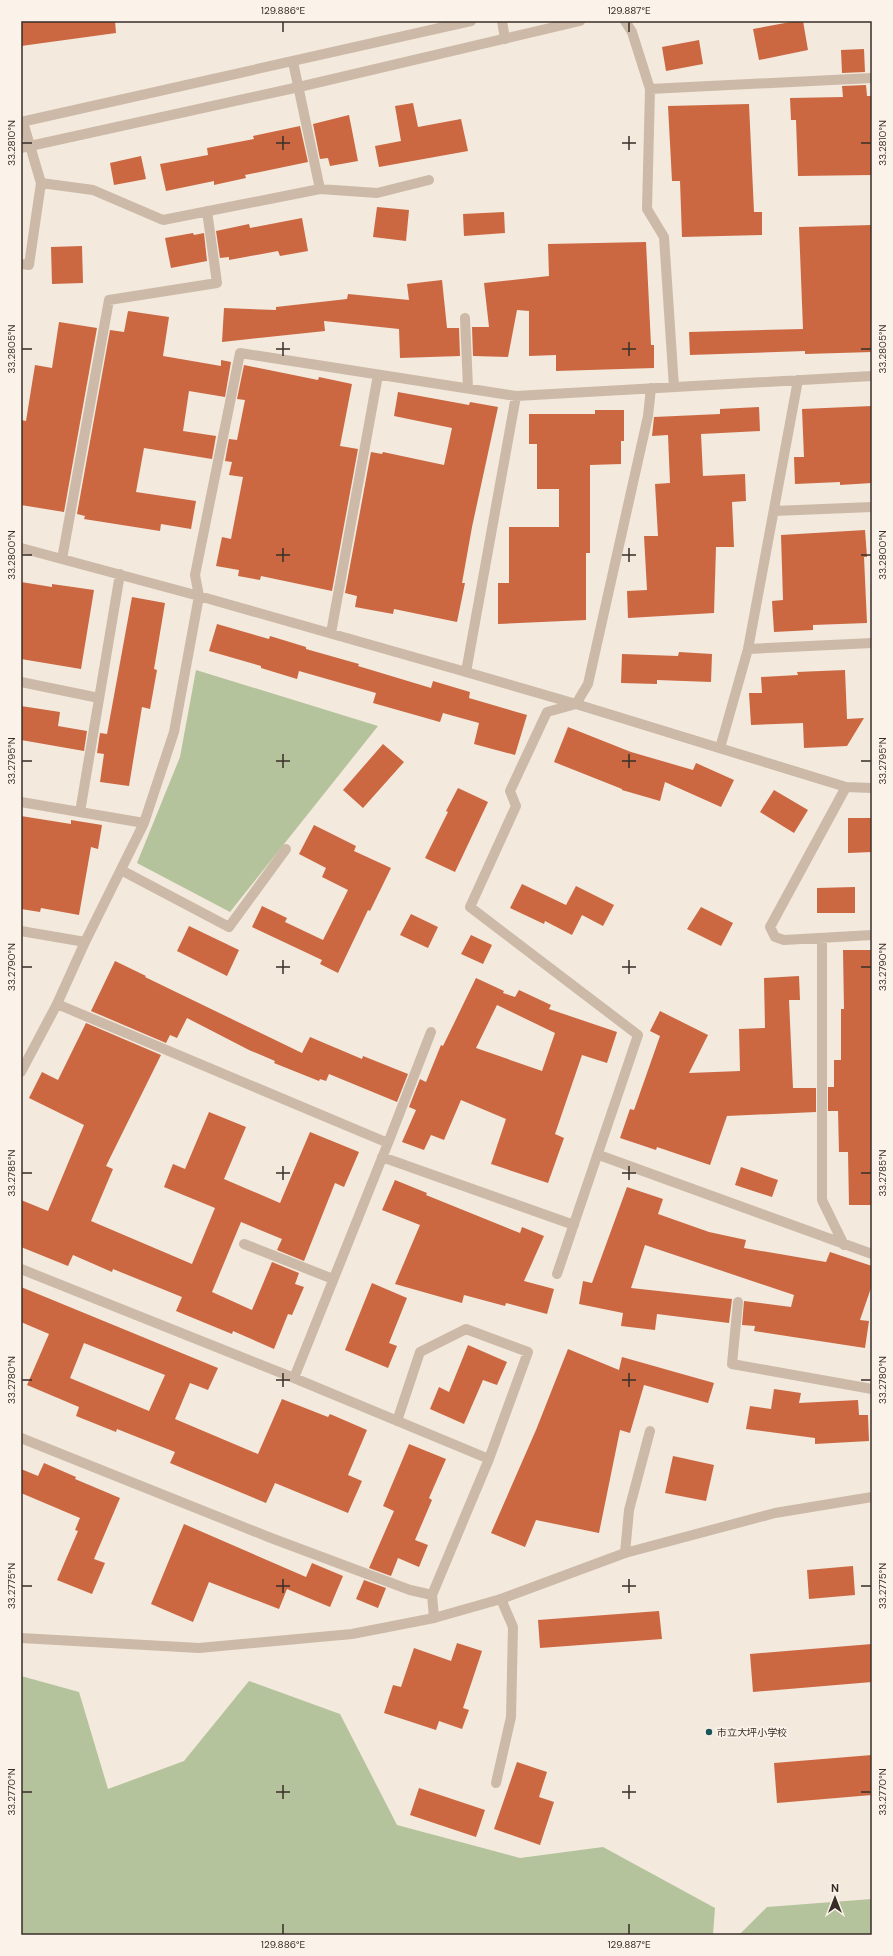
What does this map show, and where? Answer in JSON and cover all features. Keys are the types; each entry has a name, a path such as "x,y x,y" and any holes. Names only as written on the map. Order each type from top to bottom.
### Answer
{"street":[{"path":"21,264 28,265 41,184 25,147 22,122 471,21"},
{"path":"502,21 505,39"},
{"path":"25,147 299,87 580,21"},
{"path":"625,21 632,32 650,89 647,209 664,237 674,387"},
{"path":"294,62 320,189"},
{"path":"650,89 872,78"},
{"path":"41,184 93,190 163,220 320,189 377,192 429,180"},
{"path":"62,559 109,300 217,283 207,212"},
{"path":"465,318 468,388"},
{"path":"21,1072 57,1004 85,942 144,823 174,732 199,596 195,575 240,353 516,396 872,376"},
{"path":"331,633 378,375"},
{"path":"720,748 748,649 798,380"},
{"path":"557,1274 599,1154 638,1035 470,907 516,806 510,791 547,712 576,704 588,684 648,416 651,388"},
{"path":"466,672 516,396"},
{"path":"774,511 872,507"},
{"path":"21,548 199,596 466,672 576,704 846,787 872,788"},
{"path":"80,812 120,574"},
{"path":"748,649 872,643"},
{"path":"21,682 99,698"},
{"path":"846,787 770,927 774,937 784,940 872,935"},
{"path":"21,802 144,823"},
{"path":"121,870 229,927 286,849"},
{"path":"21,931 85,942"},
{"path":"822,938 822,1200 844,1245"},
{"path":"57,1004 388,1143"},
{"path":"294,1378 431,1032"},
{"path":"599,1154 872,1254"},
{"path":"382,1157 574,1225"},
{"path":"244,1244 333,1279"},
{"path":"21,1269 294,1378 489,1459"},
{"path":"738,1302 732,1364 872,1389"},
{"path":"397,1421 420,1352 452,1335 466,1328 528,1352 489,1459 432,1595 434,1618"},
{"path":"625,1553 629,1510 650,1431"},
{"path":"21,1438 271,1538 410,1590 432,1595"},
{"path":"21,1638 199,1648 352,1634 434,1618 501,1599 625,1553 775,1513 872,1497"},
{"path":"496,1783 512,1709 513,1627 501,1599"}],"green space":[{"path":"196,670 378,726 230,912 137,863 180,757"},
{"path":"21,1676 79,1692 108,1789 184,1761 249,1681 340,1714 397,1825 520,1858 603,1847 715,1908 713,1935 21,1935"},
{"path":"872,1899 872,1935 739,1935 767,1907"}],"building":[{"path":"21,21 115,21 116,33 21,46"},
{"path":"803,21 808,50 759,60 753,29"},
{"path":"699,40 703,64 666,71 662,47"},
{"path":"864,49 865,72 842,73 841,50"},
{"path":"866,85 867,96 871,96 872,175 798,176 796,120 791,120 790,98 843,97 842,86"},
{"path":"413,103 418,127 461,119 468,151 379,167 375,146 401,141 395,106"},
{"path":"749,104 754,212 762,212 762,235 682,237 680,181 672,181 668,106"},
{"path":"349,115 358,161 330,166 328,158 320,159 313,124"},
{"path":"300,126 308,162 245,175 246,178 214,185 214,181 166,191 160,164 208,155 207,148 254,139 253,136"},
{"path":"141,156 146,179 114,185 110,163"},
{"path":"377,207 409,210 406,241 373,237"},
{"path":"504,212 505,233 464,236 463,214"},
{"path":"302,218 308,251 280,256 278,251 229,260 229,257 220,258 216,231 249,224 250,228"},
{"path":"872,225 872,352 805,354 805,351 690,355 689,332 803,329 799,227"},
{"path":"193,233 194,235 204,233 207,261 171,268 165,238"},
{"path":"646,242 651,345 654,345 654,368 556,371 556,355 529,356 529,311 517,310 508,357 473,356 472,327 489,327 484,283 549,276 548,244"},
{"path":"82,246 83,283 52,284 51,247"},
{"path":"442,280 447,328 459,328 460,356 400,358 399,329 324,321 325,331 222,342 224,308 276,310 276,307 347,299 348,294 409,300 407,284"},
{"path":"128,311 169,317 163,356 221,366 221,360 231,362 225,397 189,391 183,431 216,436 212,459 144,448 136,492 196,501 191,529 161,524 160,531 84,519 85,516 77,514 110,330 124,332"},
{"path":"59,322 97,328 64,512 21,505 21,420 26,421 35,365 52,368"},
{"path":"244,365 318,380 319,377 352,384 340,446 358,449 332,591 261,576 260,580 238,576 239,570 216,566 222,537 231,539 243,477 229,475 232,462 225,461 229,439 237,440 245,400 237,399"},
{"path":"398,392 469,405 470,402 498,407 472,527 462,583 465,583 457,622 394,609 393,614 355,607 357,596 345,593 371,452 382,454 383,452 444,465 452,428 394,416"},
{"path":"872,406 872,483 840,485 840,482 795,484 794,457 804,457 802,409"},
{"path":"759,407 760,431 701,434 703,476 745,474 746,501 732,502 734,547 716,547 714,613 628,618 627,591 647,590 644,536 658,536 655,484 670,483 668,435 652,436 654,417 720,414 720,409"},
{"path":"595,410 624,410 624,441 621,441 621,464 590,465 590,553 586,553 586,620 498,624 498,583 509,583 509,527 559,527 559,489 537,489 537,444 529,444 529,414 595,414"},
{"path":"865,530 867,557 864,557 867,623 813,625 813,630 774,632 772,601 783,600 781,535"},
{"path":"21,582 52,587 52,584 94,590 81,669 21,659"},
{"path":"132,597 165,603 154,669 157,670 150,709 142,707 129,786 100,782 104,754 97,753 100,733 107,734"},
{"path":"217,624 269,639 270,636 306,647 306,649 359,664 358,666 431,688 433,681 470,692 469,698 527,715 515,755 474,744 479,723 443,713 440,722 373,703 376,693 299,671 297,679 261,668 261,666 209,651"},
{"path":"679,652 712,654 711,682 657,680 657,684 621,683 622,654 678,656"},
{"path":"845,670 847,719 864,718 847,746 804,748 803,723 751,725 749,693 762,693 761,677 798,675 797,672"},
{"path":"21,706 60,712 58,726 87,731 84,751 21,740"},
{"path":"568,727 631,752 693,770 696,763 734,780 721,807 665,782 660,801 622,790 554,762"},
{"path":"383,744 404,762 363,808 343,790"},
{"path":"458,788 488,802 455,872 425,858"},
{"path":"774,790 808,810 794,833 760,812"},
{"path":"21,816 71,824 71,820 102,825 98,849 91,847 79,915 41,908 40,912 21,909"},
{"path":"848,818 872,818 872,852 848,853"},
{"path":"314,825 356,846 354,851 391,868 370,911 368,910 338,973 320,964 322,960 252,927 262,906 287,918 285,922 323,940 348,890 322,877 326,868 299,854"},
{"path":"522,884 566,905 576,886 614,905 603,926 582,915 572,935 545,921 544,924 510,908"},
{"path":"855,887 855,913 817,913 817,888"},
{"path":"701,907 733,923 721,946 687,929"},
{"path":"411,914 438,927 428,948 400,935"},
{"path":"189,926 239,950 227,976 177,951"},
{"path":"471,935 492,945 483,964 461,954"},
{"path":"843,950 872,950 872,1205 849,1205 848,1152 839,1152 838,1111 828,1111 828,1087 834,1087 834,1060 841,1060 841,1009 844,1009"},
{"path":"115,961 302,1053 310,1037 362,1059 363,1056 408,1074 397,1102 329,1074 326,1081 320,1079 319,1081 274,1063 275,1061 249,1050 187,1018 177,1038 170,1035 166,1043 91,1011"},
{"path":"799,976 800,1000 789,1000 793,1088 816,1088 816,1112 727,1116 710,1165 657,1147 656,1150 620,1138 630,1109 634,1110 660,1036 650,1031 660,1011 708,1035 689,1073 740,1071 739,1029 765,1028 764,978"},
{"path":"476,978 504,991 503,993 515,997 519,990 551,1005 549,1009 617,1032 607,1063 582,1055 555,1134 564,1138 548,1183 491,1164 506,1119 461,1100 444,1140 431,1135 424,1150 402,1142 416,1110 409,1107 420,1079 426,1082 441,1045 443,1046","holes":["497,1005 555,1033 542,1071 476,1048"]},
{"path":"86,1023 161,1055 106,1166 113,1169 91,1221 192,1264 215,1208 164,1187 173,1164 185,1169 209,1112 246,1127 224,1179 280,1203 310,1132 359,1152 344,1187 335,1183 304,1261 277,1250 282,1239 241,1222 212,1292 252,1310 272,1262 299,1273 295,1284 304,1287 292,1315 288,1314 274,1349 233,1331 232,1334 176,1311 182,1297 113,1269 112,1272 73,1255 68,1266 21,1247 21,1200 48,1211 84,1125 29,1098 42,1072 58,1080"},
{"path":"741,1167 778,1180 772,1197 735,1185"},
{"path":"395,1180 427,1193 426,1195 520,1233 522,1227 544,1236 524,1281 554,1289 547,1314 506,1303 505,1306 464,1295 462,1303 395,1284 420,1225 382,1210"},
{"path":"627,1187 663,1199 658,1214 709,1232 746,1240 744,1248 826,1262 830,1252 872,1266 872,1285 860,1320 869,1321 865,1348 754,1331 755,1326 742,1325 744,1301 791,1307 794,1295 645,1245 631,1288 732,1299 729,1323 657,1314 655,1330 621,1326 623,1313 579,1304 583,1281 592,1283"},
{"path":"372,1283 407,1298 389,1343 397,1346 388,1368 345,1350"},
{"path":"21,1287 218,1368 208,1390 190,1383 175,1419 258,1454 282,1399 328,1417 330,1414 367,1430 348,1475 362,1481 348,1513 275,1483 266,1503 170,1463 175,1452 117,1429 116,1432 76,1416 79,1407 27,1385 49,1334 21,1322","holes":["84,1343 165,1375 149,1411 70,1378"]},
{"path":"468,1345 507,1362 497,1385 483,1380 464,1424 430,1409 439,1387 449,1392"},
{"path":"568,1349 619,1370 622,1357 714,1383 708,1403 644,1385 630,1433 620,1430 599,1533 536,1520 525,1547 491,1533 536,1430"},
{"path":"774,1389 801,1393 799,1403 858,1400 859,1415 868,1415 869,1441 815,1444 815,1438 746,1429 750,1406 771,1409"},
{"path":"409,1444 446,1459 429,1498 432,1500 415,1540 428,1545 419,1567 398,1558 391,1576 369,1568 394,1511 383,1506"},
{"path":"673,1456 714,1465 706,1501 665,1493"},
{"path":"44,1463 76,1477 75,1479 120,1498 94,1559 105,1563 92,1594 57,1580 78,1531 75,1530 80,1518 21,1493 21,1469 38,1476"},
{"path":"184,1524 306,1577 312,1563 343,1576 330,1607 287,1589 279,1609 209,1582 193,1622 151,1604"},
{"path":"853,1566 855,1595 809,1599 807,1570"},
{"path":"364,1580 386,1588 378,1608 356,1599"},
{"path":"659,1611 662,1639 540,1648 538,1620"},
{"path":"457,1643 482,1651 463,1708 469,1710 462,1729 439,1721 436,1730 384,1713 393,1685 401,1687 414,1648 451,1661"},
{"path":"872,1644 872,1682 753,1692 750,1654"},
{"path":"872,1755 872,1795 777,1803 774,1763"},
{"path":"517,1762 547,1772 539,1797 554,1802 540,1845 494,1829"},
{"path":"419,1788 485,1810 476,1837 410,1815"}],"place":[{"name":"市立大坪小学校","path":"709,1732"}]}
